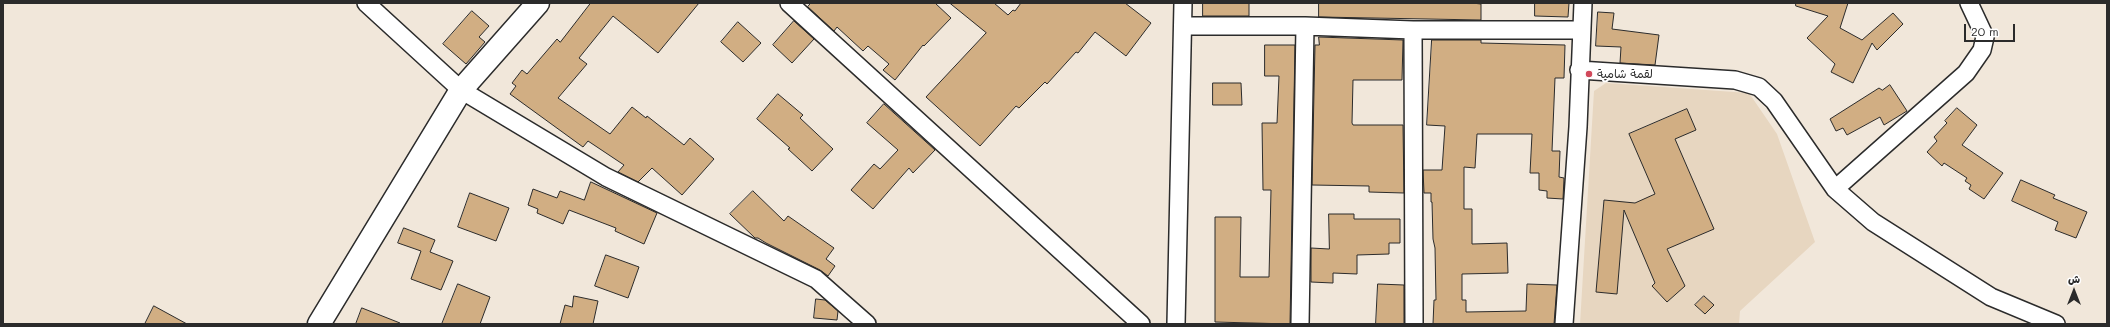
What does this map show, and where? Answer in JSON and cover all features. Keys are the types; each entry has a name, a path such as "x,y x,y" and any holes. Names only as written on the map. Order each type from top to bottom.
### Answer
{"street":[{"path":"366,3 461,90 606,178 816,279 867,324"},
{"path":"319,324 461,90 538,3"},
{"path":"788,3 1141,324"},
{"path":"1176,324 1184,26 1183,3"},
{"path":"1564,324 1578,127 1579,70 1583,3"},
{"path":"1835,189 1966,73 1982,50 1985,37 1969,3"},
{"path":"1184,26 1304,26 1413,30 1582,30"},
{"path":"1300,324 1304,26"},
{"path":"1413,30 1414,324"},
{"path":"1579,70 1735,80 1758,87 1774,101 1835,189 1873,222 1991,297 2056,324"}],"shaded area":[{"path":"1606,83 1749,93 1777,134 1815,242 1740,311 1739,324 1580,324 1594,91"}],"building":[{"path":"591,3 699,3 658,53 613,16 579,58 587,64 558,98 610,134 632,107 646,118 647,116 684,145 690,138 714,159 682,195 652,168 638,182 618,172 624,165 588,141 583,147 510,94 516,86 512,83 522,70 527,74 557,39 560,42"},
{"path":"811,3 935,3 951,18 924,46 923,45 895,80 883,70 889,64 868,46 863,51 837,27 834,31 808,7"},
{"path":"950,3 994,3 1008,15 1013,10 1015,11 1021,3 1125,3 1151,23 1126,56 1095,32 1078,53 1076,52 1047,84 1045,82 1019,108 1016,106 980,146 926,97 986,33"},
{"path":"1203,3 1249,3 1249,16 1203,16"},
{"path":"1319,3 1472,3 1481,4 1481,20 1319,17"},
{"path":"1535,3 1569,3 1568,17 1535,16"},
{"path":"1796,3 1848,3 1840,28 1862,40 1893,13 1903,24 1877,50 1872,43 1853,83 1831,72 1835,64 1807,38 1828,16 1796,6"},
{"path":"472,11 489,26 479,37 485,42 466,64 443,44"},
{"path":"1598,12 1614,13 1612,29 1659,35 1655,65 1620,63 1621,47 1596,46"},
{"path":"794,21 814,39 792,63 773,45"},
{"path":"738,22 761,43 743,62 721,42"},
{"path":"1319,37 1403,40 1402,80 1353,80 1352,123 1353,125 1403,125 1404,193 1369,192 1369,186 1312,185 1315,45 1319,45"},
{"path":"1432,40 1481,40 1481,43 1565,45 1564,78 1555,78 1552,151 1560,151 1559,177 1564,178 1563,199 1547,198 1547,191 1539,190 1539,173 1530,173 1532,134 1477,134 1475,168 1464,167 1464,209 1472,209 1472,244 1507,243 1508,273 1462,274 1462,300 1466,300 1466,312 1526,311 1527,284 1557,285 1554,324 1433,324 1434,300 1436,300 1435,248 1433,239 1431,193 1424,193 1423,170 1442,170 1445,126 1427,125"},
{"path":"1265,45 1295,45 1290,324 1215,322 1215,217 1241,217 1240,277 1269,277 1271,190 1263,190 1262,123 1277,123 1279,76 1265,76"},
{"path":"1213,83 1241,83 1242,105 1213,105"},
{"path":"1890,85 1907,111 1884,125 1880,117 1847,135 1843,128 1836,131 1830,119 1879,88 1882,90"},
{"path":"778,94 803,115 800,118 833,149 812,171 788,149 790,148 757,119"},
{"path":"884,104 935,150 913,173 909,168 873,209 851,190 874,164 880,169 898,150 867,123"},
{"path":"1957,108 1977,125 1962,145 2003,173 1984,199 1969,189 1971,185 1965,181 1967,178 1944,163 1942,166 1927,152 1937,141 1934,137 1947,123 1945,121"},
{"path":"1687,109 1696,130 1675,139 1714,229 1667,249 1685,286 1667,302 1652,286 1655,283 1624,210 1617,294 1596,292 1604,200 1635,203 1655,194 1629,134"},
{"path":"2021,180 2055,195 2053,198 2087,212 2076,238 2055,230 2058,222 2012,201"},
{"path":"591,182 657,213 644,244 615,231 616,228 569,210 563,224 537,213 538,209 528,205 533,189 557,198 560,191 584,200"},
{"path":"753,191 784,221 788,216 834,248 826,259 835,266 828,276 820,270 758,238 755,238 730,214"},
{"path":"470,193 509,208 496,241 458,227"},
{"path":"1329,214 1354,214 1354,219 1400,219 1400,243 1389,243 1389,254 1357,255 1357,274 1333,273 1333,283 1311,282 1311,248 1329,249"},
{"path":"404,228 435,240 430,252 453,261 441,290 411,279 421,251 398,243"},
{"path":"606,255 639,267 628,298 595,286"},
{"path":"458,284 490,297 480,324 442,324"},
{"path":"1378,284 1404,285 1404,324 1376,324"},
{"path":"574,296 598,301 593,324 560,324 565,305 572,307"},
{"path":"1704,296 1714,305 1705,314 1695,305"},
{"path":"816,299 825,300 838,311 837,320 814,318"},
{"path":"154,306 187,324 145,324"},
{"path":"362,308 400,323 400,324 356,324"}],"place":[{"name":"لقمة شامية","path":"1589,74"}]}
